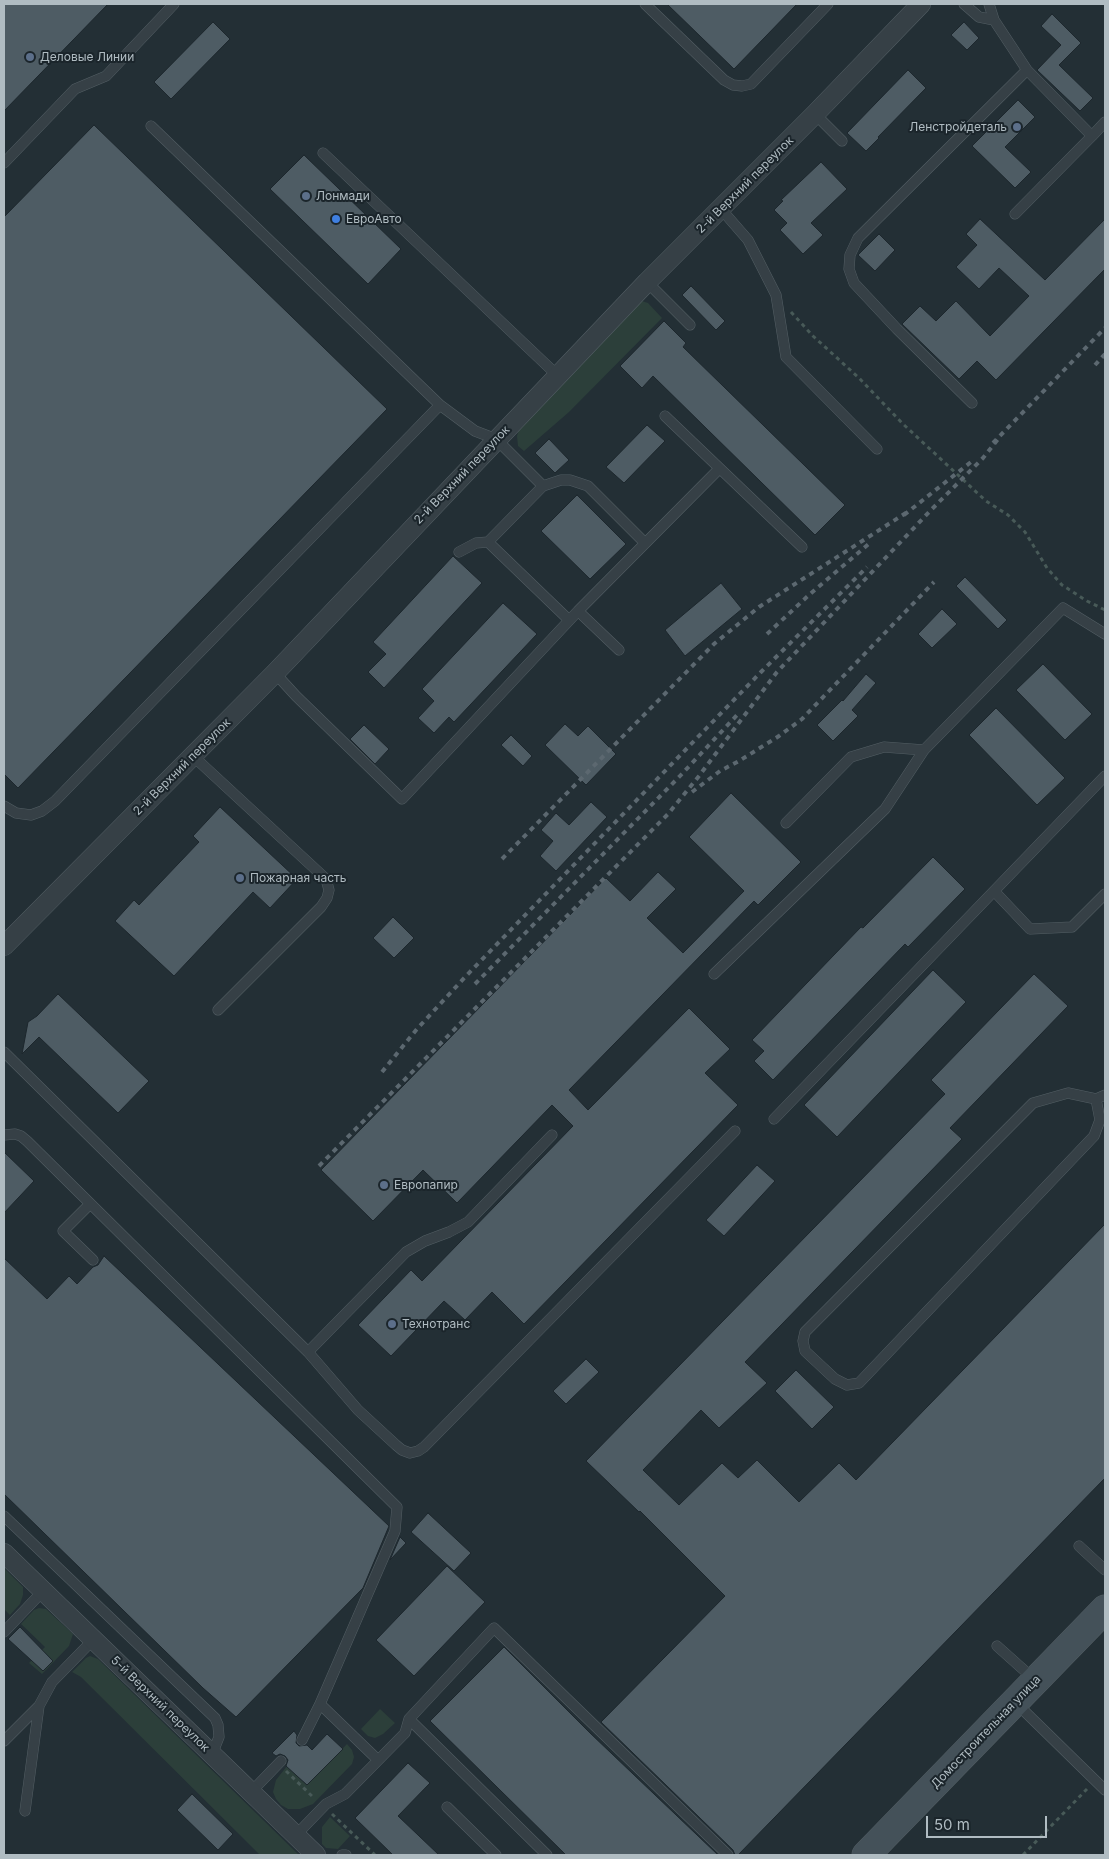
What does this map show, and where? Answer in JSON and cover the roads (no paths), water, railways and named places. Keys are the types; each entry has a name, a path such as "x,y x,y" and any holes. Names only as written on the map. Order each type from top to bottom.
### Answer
{"street":[{"name":"2-й Верхний переулок","path":"4,946 275,673 557,375 921,4"},
{"name":"5-й Верхний переулок","path":"4,1553 316,1855"},
{"name":"Домостроительная улица","path":"866,1855 1105,1610"}],"lane":[{"path":"4,163 76,89 106,76 174,4"},
{"path":"645,4 724,80 733,85 742,86 752,84 828,4"},
{"path":"964,4 979,17 994,20"},
{"path":"989,4 994,20 1027,70 1092,136"},
{"path":"972,403 896,329 854,283 849,270 850,254 858,238 1027,70"},
{"path":"815,114 842,141"},
{"path":"1015,214 1105,122"},
{"path":"151,126 440,405 475,431 496,439 543,486"},
{"path":"323,153 557,375"},
{"path":"721,209 748,240 776,295 786,357 877,449"},
{"path":"647,282 690,325"},
{"path":"4,806 16,813 31,815 42,811 55,802 440,405"},
{"path":"665,416 802,548"},
{"path":"275,673 296,696 402,799 569,620 719,469"},
{"path":"488,542 543,486 561,480 570,480 588,486 645,543"},
{"path":"459,552 476,542 488,542 569,620"},
{"path":"714,974 885,809 924,750 1063,608 1105,634"},
{"path":"578,611 619,650"},
{"path":"786,822 851,758 884,747 924,750"},
{"path":"192,756 326,879 329,890 327,898 320,907 218,1010"},
{"path":"774,1119 1105,776"},
{"path":"994,891 1030,929 1072,927 1105,894"},
{"path":"4,1052 308,1352 358,1410 402,1450 410,1453 424,1447 735,1131"},
{"path":"1068,1093 1101,1097 1100,1120 1094,1136 858,1383 847,1385 835,1379 805,1351 803,1341 805,1332 1033,1103 1068,1093"},
{"path":"4,1136 14,1134 27,1140 397,1507 395,1531 320,1704 302,1740"},
{"path":"308,1352 406,1252 425,1241 468,1222 552,1135"},
{"path":"90,1204 63,1231 93,1260"},
{"path":"4,1516 215,1718 218,1725 218,1737 215,1747 209,1752"},
{"path":"1079,1546 1105,1570"},
{"path":"4,1632 43,1591"},
{"path":"296,1835 326,1804 345,1794 405,1732 409,1719 494,1628 728,1855"},
{"path":"4,1741 39,1706 52,1682 93,1640"},
{"path":"997,1646 1036,1681"},
{"path":"1015,1702 1105,1790"},
{"path":"320,1704 378,1760"},
{"path":"26,1811 39,1706"},
{"path":"409,1719 547,1855"},
{"path":"251,1792 281,1761"},
{"path":"447,1807 496,1855"}],"railway":[{"path":"993,443 1105,328"},
{"path":"1095,365 1105,354"},
{"path":"319,1166 668,814 777,672 983,458 999,438"},
{"path":"904,515 971,462"},
{"path":"502,859 714,644 759,607 909,511"},
{"path":"767,634 871,542"},
{"path":"382,1072 417,1029 467,975 761,672 867,567"},
{"path":"692,792 720,771 779,736 802,719 934,582"},
{"path":"475,984 679,777 738,714"}],"place":[{"name":"Деловые Линии","path":"30,57"},
{"name":"Ленстройдеталь","path":"1017,127"},
{"name":"Лонмади","path":"306,196"},
{"name":"ЕвроАвто","path":"336,219"},
{"name":"Пожарная часть","path":"240,878"},
{"name":"Европапир","path":"384,1185"},
{"name":"Технотранс","path":"392,1324"}]}
